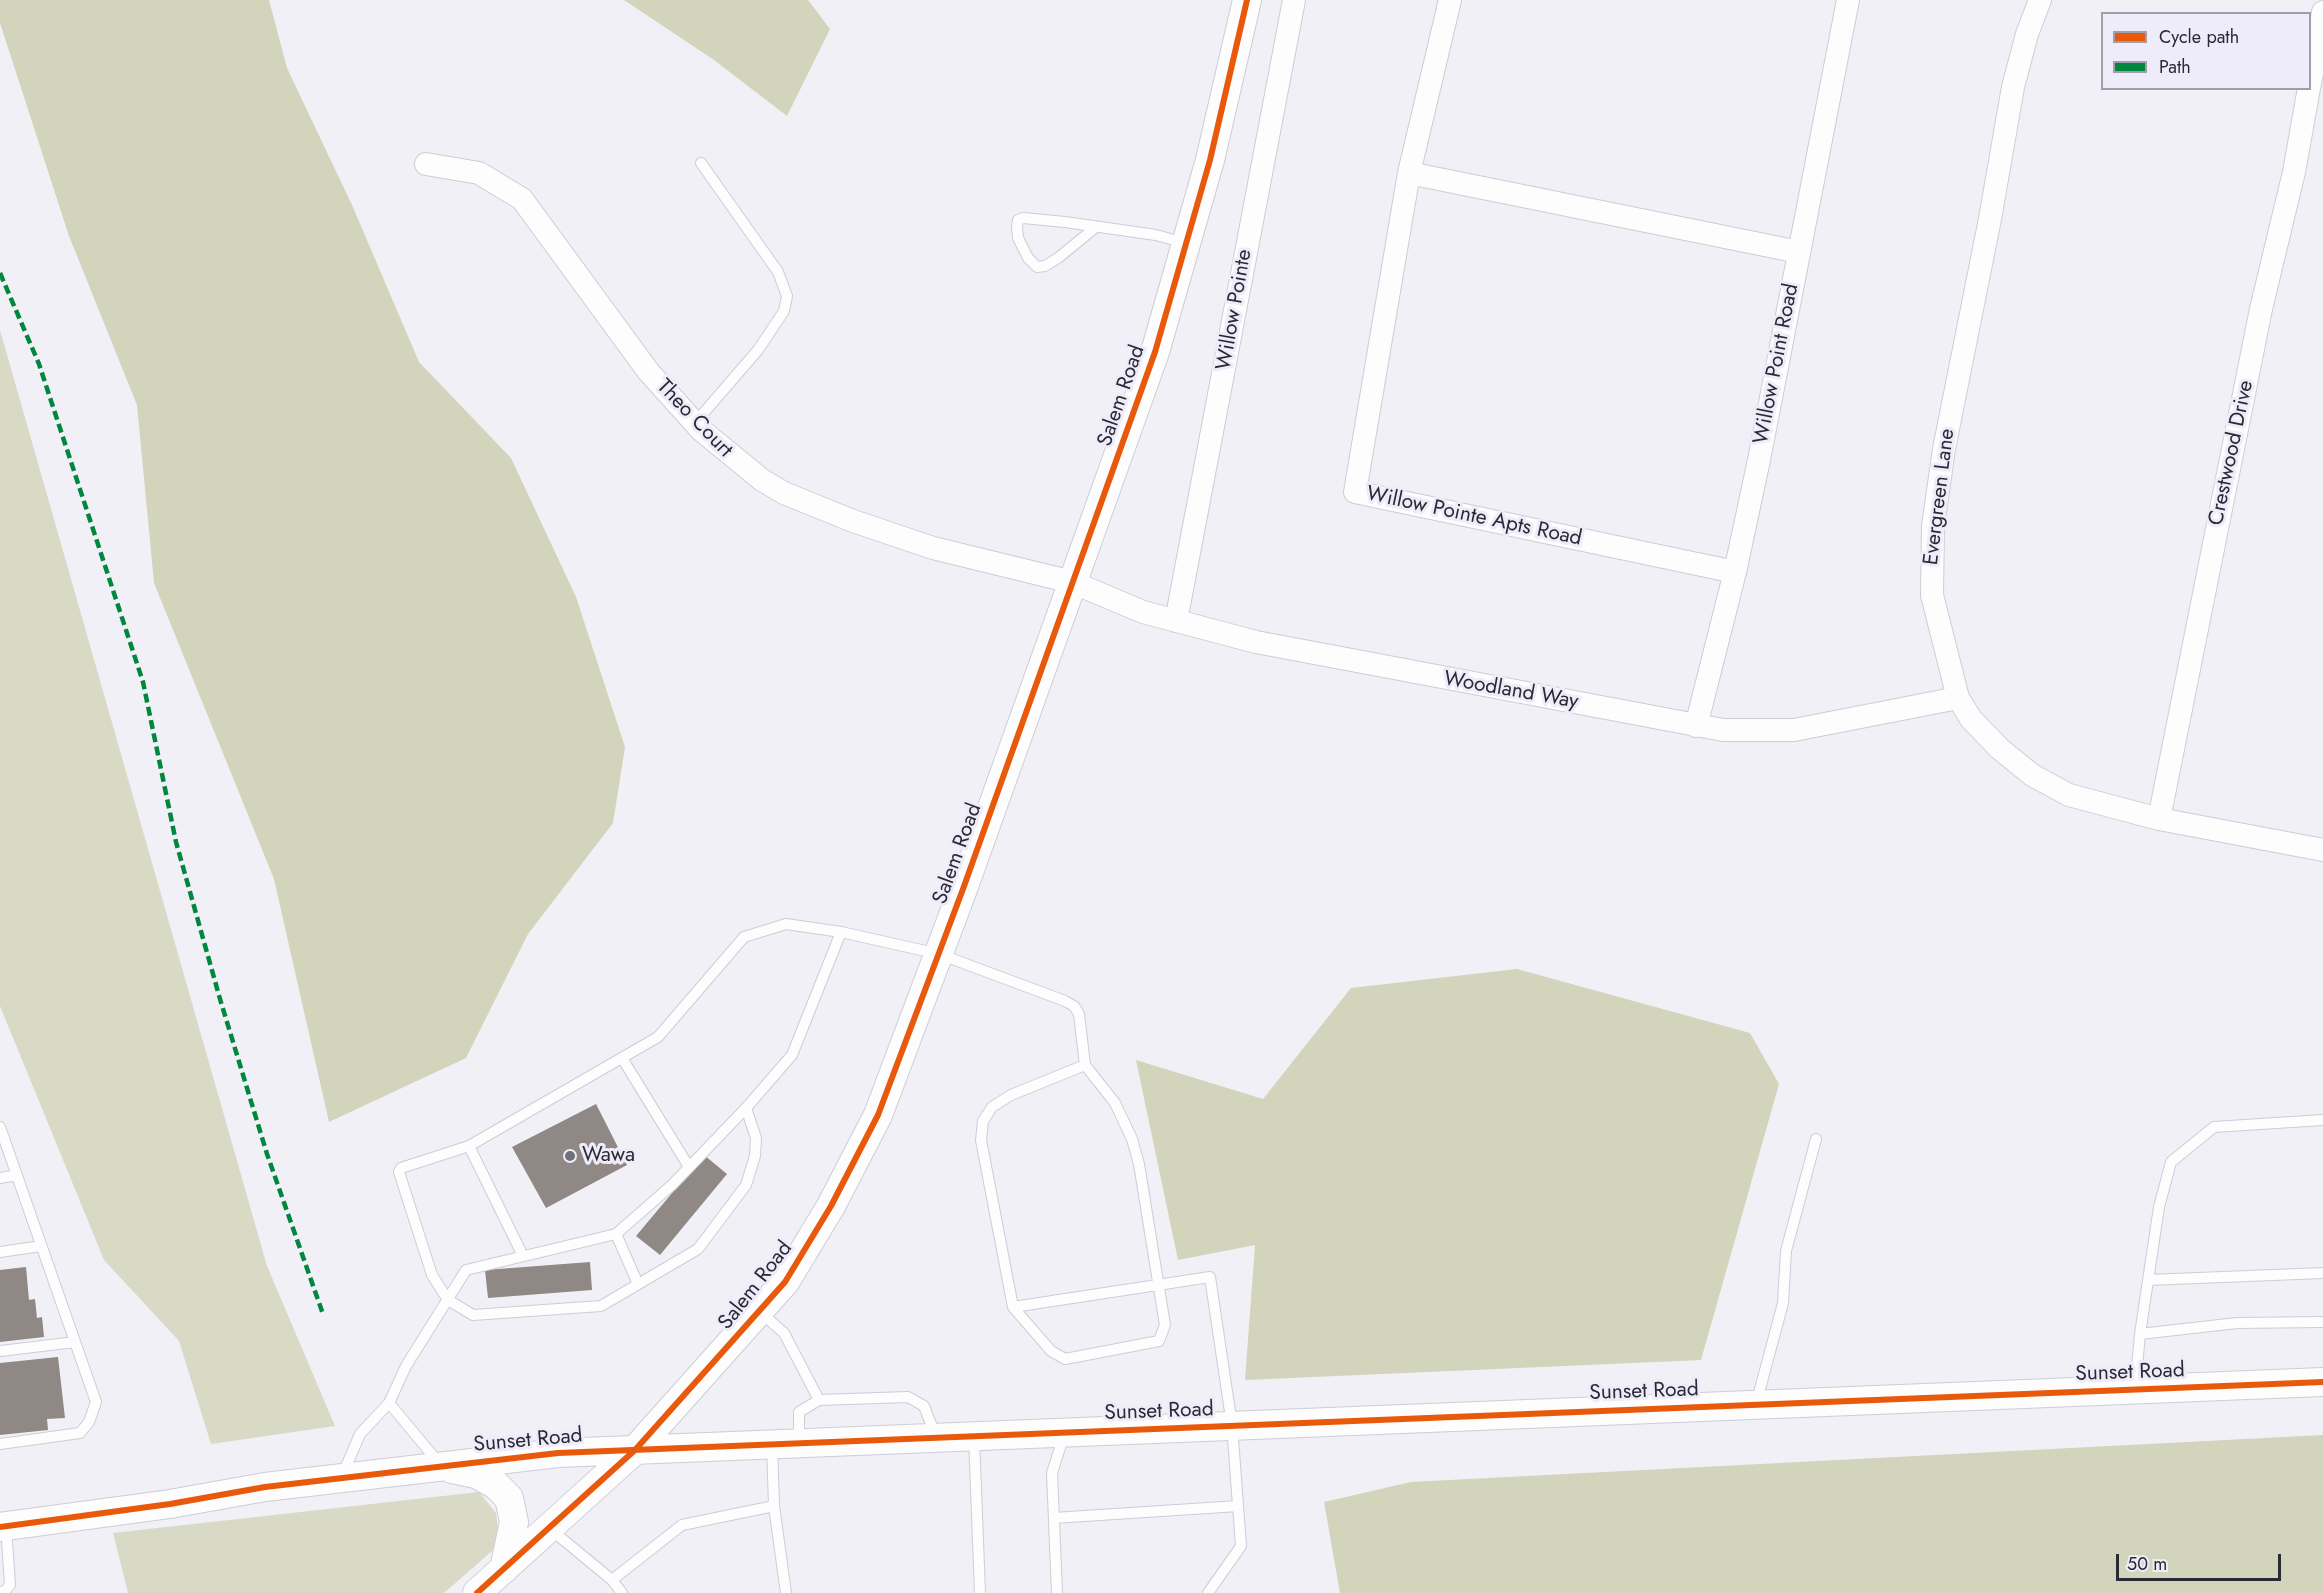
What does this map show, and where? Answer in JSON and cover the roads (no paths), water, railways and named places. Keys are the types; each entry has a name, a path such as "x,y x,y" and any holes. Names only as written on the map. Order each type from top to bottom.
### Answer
{"street":[{"name":"Salem Road","path":"477,1593 635,1450 760,1312 801,1259 862,1147 892,1081 1139,400 1188,244 1222,114 1247,0"},
{"name":"Willow Pointe","path":"1176,621 1294,0"},
{"path":"1450,0 1409,172 1799,252"},
{"name":"Willow Point Road","path":"1696,726 1735,572 1848,0"},
{"name":"Evergreen Lane","path":"2040,0 2026,34 2013,87 1990,219 1944,449 1933,526 1932,595 1958,698 1985,734 2032,776 2069,795 2158,819 2323,850"},
{"name":"Crestwood Drive","path":"2311,75 2323,12"},
{"name":"Crestwood Drive","path":"2158,819 2261,309 2294,172 2308,90"},
{"name":"Theo Court","path":"426,165 478,173 522,199 648,371 694,424 720,448 762,480 822,509 933,548 1072,582"},
{"name":"Willow Pointe Apts Road","path":"1409,172 1355,492 1735,572"},
{"name":"Woodland Way","path":"1072,582 1143,612 1256,642 1696,726 1747,732 1794,730 1958,698"},
{"name":"Sunset Road","path":"3,1526 341,1478 558,1453 2323,1382"},
{"path":"442,1466 476,1474 496,1485 509,1498 514,1522 504,1569"}],"lane":[{"path":"694,424 758,350 784,311 787,296 778,272 701,163"},
{"path":"1096,227 1058,258 1045,266 1037,267 1023,248 1017,227 1018,220 1023,218 1096,227 1156,235 1188,244"},
{"path":"746,1108 756,1138 755,1156 746,1185 698,1250 601,1306 473,1316 448,1300 432,1275 399,1172 401,1168 469,1146 658,1037 744,937 786,924 841,932 939,954 1074,1006 1080,1020 1085,1065 1115,1103 1132,1139 1160,1285 1165,1325 1159,1341 1065,1359 1051,1351 1012,1307 981,1140 983,1121 992,1107 1011,1095 1085,1065"},
{"path":"341,1478 360,1434 389,1403 406,1366 466,1270 616,1234 689,1167 746,1108 792,1055 841,932"},
{"path":"622,1058 689,1167"},
{"path":"2135,1389 2140,1334 2159,1207 2171,1162 2214,1127 2323,1120"},
{"path":"0,1127 96,1401 89,1422 80,1433 0,1444"},
{"path":"1756,1404 1783,1303 1786,1251 1816,1139"},
{"path":"469,1146 523,1256"},
{"path":"0,1178 16,1175"},
{"path":"616,1234 638,1284"},
{"path":"0,1252 41,1246"},
{"path":"2148,1280 2323,1273"},
{"path":"1012,1307 1210,1277 1232,1425 1241,1546 1209,1593"},
{"path":"760,1312 784,1333 819,1400"},
{"path":"2140,1334 2237,1323 2323,1322"},
{"path":"0,1351 75,1342"},
{"path":"786,1593 774,1506 786,1444 799,1412 819,1400 908,1398 924,1406 936,1437"},
{"path":"389,1403 442,1466"},
{"path":"1057,1593 1052,1473 1065,1432"},
{"path":"974,1436 980,1593"},
{"path":"612,1580 682,1525 774,1506"},
{"path":"1054,1518 1238,1506"},
{"path":"0,1592 5,1591 9,1585 3,1526"},
{"path":"549,1528 612,1580 622,1593"}],"place":[{"name":"Wawa","path":"570,1156"}]}
